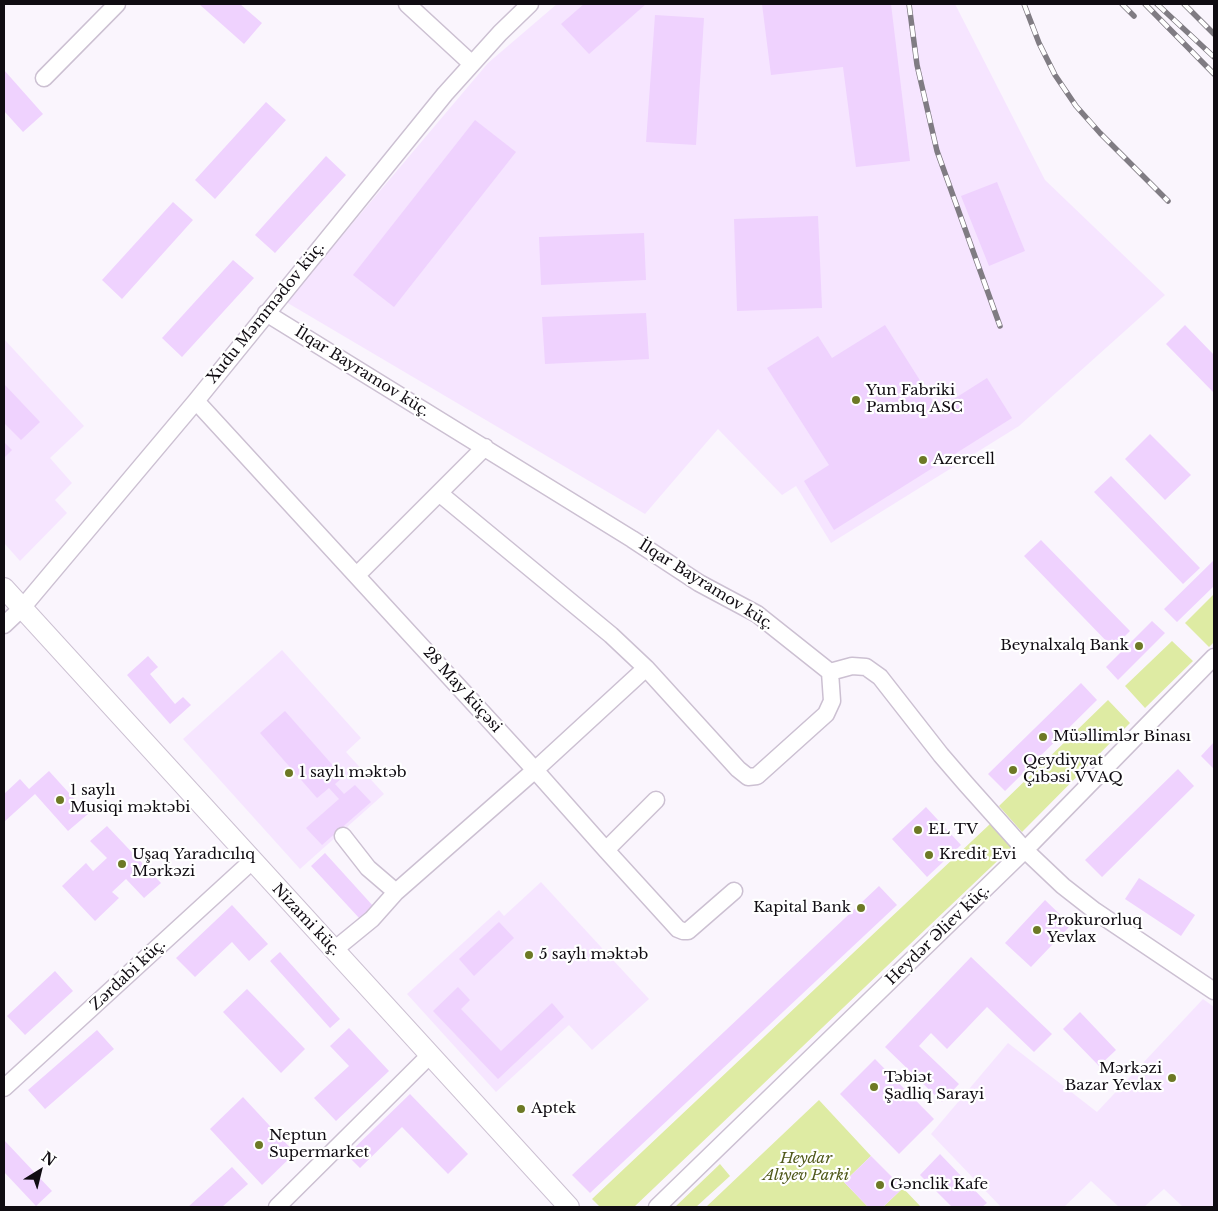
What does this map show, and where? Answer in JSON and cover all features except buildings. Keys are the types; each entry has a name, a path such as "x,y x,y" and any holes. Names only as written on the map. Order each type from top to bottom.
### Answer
{"main road":[{"name":"Nizami küç.","path":"4,588 569,1207"}],"street":[{"path":"44,78 117,4"},
{"path":"407,4 472,64"},
{"name":"Xudu Məmmədov küç.","path":"4,625 22,608 196,401 266,312 439,101 500,33 530,4"},
{"name":"İlqar Bayramov küç.","path":"266,312 632,539 699,583 757,614 830,672"},
{"name":"28 May küçəsi","path":"196,401 357,575 678,929 688,931 734,891"},
{"path":"357,575 484,447"},
{"path":"439,493 611,635 646,668 738,769 748,777 757,776 815,726 826,714 832,701 830,672 852,666 866,667 880,677 941,755 1025,850 1063,886 1096,911 1214,991"},
{"name":"Heydər Əliev küç.","path":"656,1207 1025,850 1214,657"},
{"path":"334,950 372,919 396,892 535,770 646,668"},
{"path":"606,850 656,800"},
{"path":"343,836 368,868 396,892"},
{"name":"Zərdabi küç.","path":"4,1088 252,861"},
{"path":"277,1207 430,1056"}],"shaded area":[{"path":"557,4 955,4 1045,180 1165,295 1019,426 831,543 796,486 782,495 718,429 645,514 286,302 488,63"},
{"path":"4,339 84,426 50,458 72,483 55,500 67,513 20,561 4,543"},
{"name":"1 saylı məktəb","path":"282,650 361,738 346,752 384,794 300,869 183,739"},
{"name":"5 saylı məktəb","path":"541,882 649,999 592,1050 569,1025 496,1092 407,994 499,910 504,916"},
{"name":"Mərkəzi Bazar Yevlax","path":"1203,999 1214,1007 1214,1207 1183,1207 1164,1189 1144,1207 1119,1207 1091,1181 1064,1207 1001,1207 931,1134 1008,1043 1097,1112"}],"green space":[{"path":"1214,594 1214,642 1209,647 1185,623"},
{"path":"1172,641 1193,661 1145,708 1125,686"},
{"path":"1108,700 1130,723 1022,832 999,806"},
{"path":"990,824 1012,847 634,1207 600,1207 592,1199"},
{"name":"Heydar Aliyev Parki","path":"819,1100 871,1156 844,1182 868,1207 706,1207"},
{"path":"720,1164 730,1176 696,1207 675,1207"},
{"name":"Heydar Aliyev Parki","path":"903,1188 921,1207 883,1207"}],"railway":[{"path":"909,4 917,65 937,151 1000,326"},
{"path":"1024,4 1039,43 1055,75 1076,106 1100,133 1168,201"},
{"path":"1122,4 1134,16"},
{"path":"1145,4 1214,74"},
{"path":"1157,4 1214,57"},
{"path":"1184,4 1214,34"}],"place":[{"name":"Yun Fabriki Pambıq ASC","path":"856,400"},
{"name":"Azercell","path":"923,460"},
{"name":"Beynalxalq Bank","path":"1139,646"},
{"name":"Müəllimlər Binası","path":"1043,737"},
{"name":"Qeydiyyat Çıbəsi VVAQ","path":"1013,770"},
{"name":"1 saylı məktəb","path":"289,773"},
{"name":"1 saylı Musiqi məktəbi","path":"60,800"},
{"name":"EL TV","path":"918,830"},
{"name":"Kredit Evi","path":"929,855"},
{"name":"Uşaq Yaradıcılıq Mərkəzi","path":"122,864"},
{"name":"Kapital Bank","path":"861,908"},
{"name":"Prokurorluq Yevlax","path":"1037,930"},
{"name":"5 saylı məktəb","path":"529,955"},
{"name":"Mərkəzi Bazar Yevlax","path":"1172,1078"},
{"name":"Təbiət Şadliq Sarayi","path":"874,1087"},
{"name":"Aptek","path":"521,1109"},
{"name":"Neptun Supermarket","path":"259,1145"},
{"name":"Gənclik Kafe","path":"880,1185"}]}
